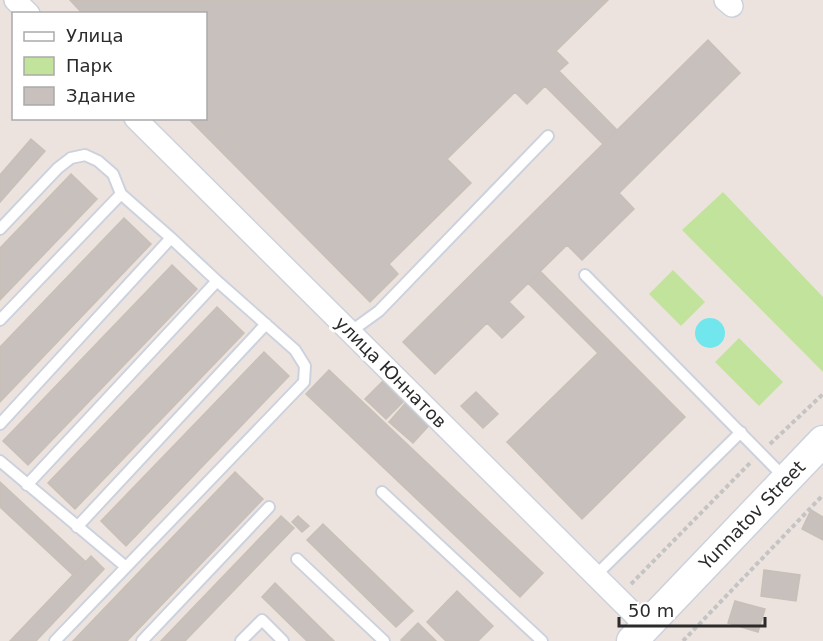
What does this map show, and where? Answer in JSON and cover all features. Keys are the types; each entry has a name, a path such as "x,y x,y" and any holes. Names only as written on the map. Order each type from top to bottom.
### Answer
{"main road":[{"name":"Yunnatov Street","path":"639,633 823,441"}],"street":[{"path":"15,0 27,12"},
{"name":"улица Юннатов","path":"137,120 596,575 639,633"}],"lane":[{"path":"350,332 379,311 548,136"},
{"path":"0,229 58,168 71,158 85,155 98,160 113,174 121,194 295,350 305,366 304,382 55,641"},
{"path":"0,320 121,194"},
{"path":"0,424 171,238"},
{"path":"585,275 787,480"},
{"path":"27,485 217,281"},
{"path":"77,527 266,324"},
{"path":"596,575 741,432"},
{"path":"0,461 126,567"},
{"path":"382,492 542,641"},
{"path":"141,641 269,507"},
{"path":"297,559 384,641"},
{"path":"241,641 262,620 283,641"}],"path":[{"path":"626,589 760,453 823,394"},
{"path":"683,641 823,495"}],"green space":[{"path":"723,192 823,297 823,372 682,230"},
{"path":"673,270 705,302 681,326 649,294"},
{"path":"739,338 783,382 759,406 715,362"}],"water":[{"path":"710,318 721,322 725,333 721,344 710,348 699,344 695,333 699,322"}],"building":[{"path":"70,0 608,0 556,51 568,63 559,71 617,130 603,144 545,86 527,104 515,92 447,159 471,183 389,264 398,274 370,302 190,120 207,120 207,12 81,12"},
{"path":"708,40 740,73 619,193 634,209 582,260 567,245 509,302 524,317 502,338 487,323 435,374 403,342"},
{"path":"31,139 45,151 0,202 0,175"},
{"path":"71,174 97,199 0,300 0,248"},
{"path":"124,218 151,244 0,402 0,347"},
{"path":"172,265 197,289 28,465 3,441"},
{"path":"540,271 685,417 582,519 507,442 598,353 528,283"},
{"path":"217,307 244,333 75,509 48,483"},
{"path":"264,352 289,376 126,546 101,521"},
{"path":"329,370 543,573 520,597 306,394"},
{"path":"383,381 404,401 386,419 365,399"},
{"path":"476,392 498,414 483,428 461,406"},
{"path":"409,399 433,421 413,443 389,422"},
{"path":"235,472 263,499 127,641 73,641"},
{"path":"0,482 86,562 73,575 0,507"},
{"path":"811,510 823,517 823,540 802,529"},
{"path":"281,516 294,528 185,641 161,641"},
{"path":"298,516 309,526 302,532 292,522"},
{"path":"323,524 413,611 396,627 307,540"},
{"path":"91,556 104,569 36,641 10,641"},
{"path":"764,570 800,575 796,601 761,596"},
{"path":"275,583 334,641 307,641 262,597"},
{"path":"457,591 493,626 478,641 446,641 427,622"},
{"path":"735,601 765,609 758,632 728,623"},
{"path":"418,623 436,641 401,640"}]}
